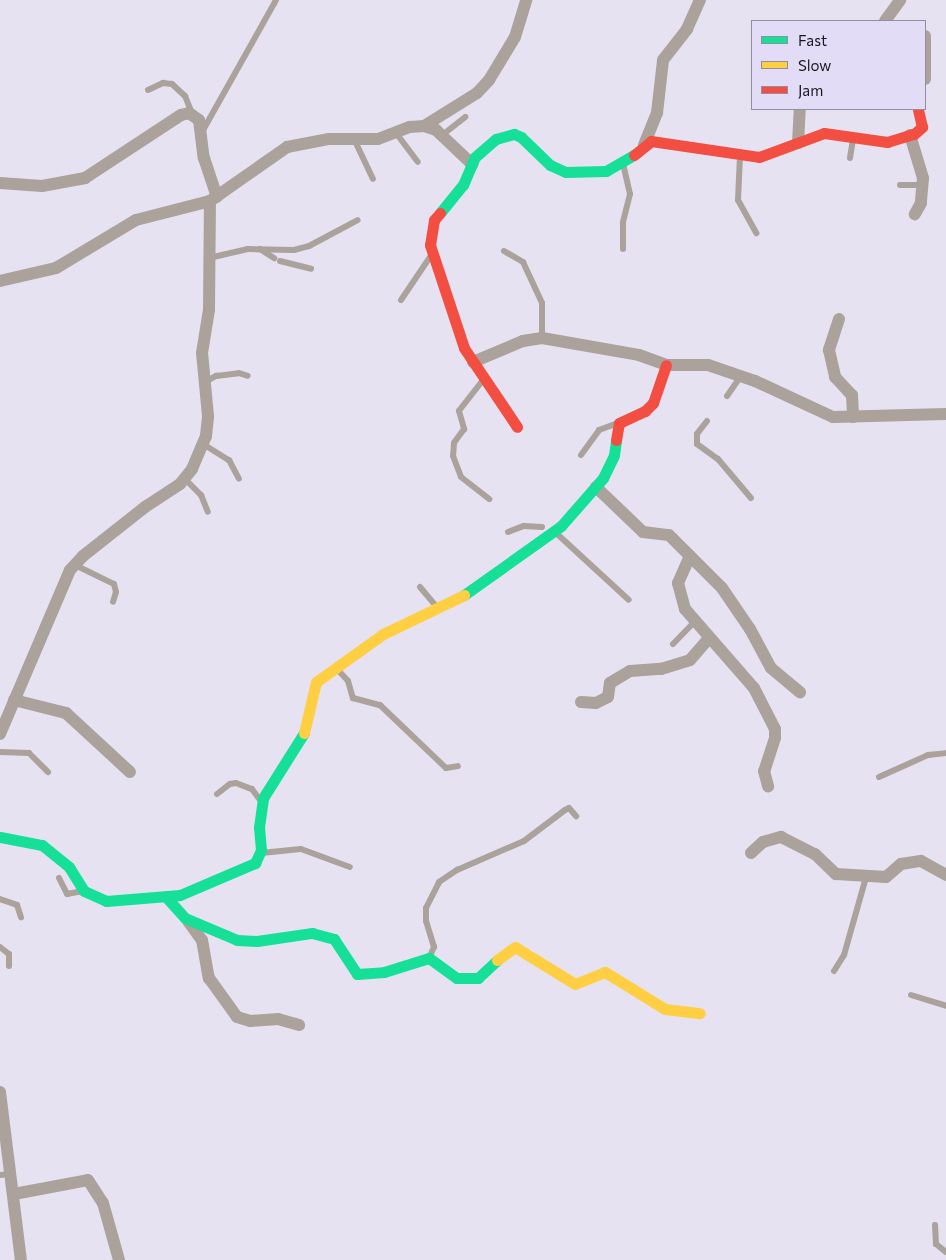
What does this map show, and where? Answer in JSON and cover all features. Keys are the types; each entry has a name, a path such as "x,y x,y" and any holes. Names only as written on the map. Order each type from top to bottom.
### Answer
{"street":[{"path":"0,281 56,268 136,220 214,199 287,147 329,139 378,139 424,126 477,93 489,80 515,36 526,0"},
{"path":"644,145 657,113 663,60 687,29 700,0"},
{"path":"886,20 900,0"},
{"path":"798,143 800,110"},
{"path":"517,427 484,379 458,336 432,254 430,231 434,220 462,185 472,164 496,139 514,134 521,137 550,165 566,172 606,171 623,163 644,145 659,140 740,156 773,154 824,133 887,142 910,135 922,127 918,110"},
{"path":"0,183 42,186 85,178 181,114 193,114 199,120 204,158 214,199 209,310 202,353 208,426 203,444 185,479 75,565 61,586 0,734"},
{"path":"424,126 441,136 472,164"},
{"path":"910,135 923,185 916,214"},
{"path":"839,319 830,350 835,377 852,395 853,417"},
{"path":"473,362 523,341 542,338 639,355 666,365 700,364 741,376 823,414 853,417 946,414"},
{"path":"0,837 42,845 69,867 84,891 106,901 167,898 223,879 255,863 261,853 259,826 266,791 308,727 312,688 335,668 383,634 461,597 549,530 596,487 614,455 619,423 650,408 666,365"},
{"path":"596,487 642,532 669,535 722,588 750,629 771,668 800,692"},
{"path":"690,556 682,571 679,592 695,621 754,688 771,718 776,738 764,771 768,786"},
{"path":"581,702 596,703 608,698 610,683 630,671 655,670 690,660 709,638"},
{"path":"14,700 66,713 130,772"},
{"path":"751,853 763,842 781,838 815,854 833,873 866,877 886,877 901,864 921,860 946,875"},
{"path":"167,898 202,940 209,978 237,1017 250,1021 278,1019 299,1025"},
{"path":"185,918 237,940 257,941 312,933 334,939 357,974 384,972 429,958 458,978 478,978 507,950 520,948 575,984 605,972 665,1009 700,1013"},
{"path":"0,1099 5,1174 14,1194 20,1258"},
{"path":"14,1194 88,1180 103,1203 119,1260"}],"lane":[{"path":"201,134 276,0"},
{"path":"148,90 163,83 172,84 185,96 193,114"},
{"path":"441,136 465,117"},
{"path":"396,133 418,162"},
{"path":"850,158 853,137"},
{"path":"354,139 373,179"},
{"path":"740,156 738,200 756,233"},
{"path":"623,163 630,194 623,222 623,249"},
{"path":"900,185 923,185"},
{"path":"210,258 259,248 294,250 309,246 358,220"},
{"path":"259,248 277,260 311,269"},
{"path":"504,251 523,262 542,303 542,338"},
{"path":"401,300 432,254"},
{"path":"205,382 216,376 239,373 248,376"},
{"path":"727,396 741,376"},
{"path":"484,379 459,411 464,429 454,443 453,456 461,477 489,499"},
{"path":"707,421 697,434 697,444 718,459 751,498"},
{"path":"582,455 599,430 619,423"},
{"path":"203,444 229,460 239,479"},
{"path":"185,479 201,495 208,512"},
{"path":"508,532 524,526 549,530 594,565 622,597 629,600"},
{"path":"75,565 114,584 116,592 112,602"},
{"path":"420,587 439,609"},
{"path":"673,644 695,621"},
{"path":"335,668 348,681 353,698 380,705 446,768 458,766"},
{"path":"0,752 29,753 48,772"},
{"path":"879,776 928,755 946,753"},
{"path":"217,794 230,784 242,785 256,793 262,806"},
{"path":"429,958 434,947 426,921 426,908 439,882 457,870 524,840 569,808 576,816"},
{"path":"261,853 301,849 350,867"},
{"path":"834,970 844,955 866,877"},
{"path":"58,878 67,894 84,891"},
{"path":"0,899 17,905 20,918"},
{"path":"0,947 9,954 9,966"},
{"path":"911,995 946,1006"},
{"path":"935,1225 936,1244 946,1252"}],"traffic: fast":[{"path":"440,213 463,185 475,157 496,139 514,134 521,137 550,165 566,172 606,171 634,155"},
{"path":"464,595 561,526 603,478 614,455 616,440"},
{"path":"0,837 42,845 69,867 84,891 106,901 180,895 255,863 261,850 259,827 263,798 304,733"},
{"path":"167,898 185,918 237,940 257,941 312,933 334,939 357,974 384,972 429,958 457,978 478,978 497,960"}],"traffic: slow":[{"path":"304,733 316,682 383,634 464,595"},
{"path":"497,960 515,947 575,984 605,972 665,1009 700,1013"}],"traffic: jam":[{"path":"634,155 651,141 759,157 824,133 887,142 914,134 922,127 918,110"},
{"path":"440,213 434,220 430,245 464,348 517,427"},
{"path":"616,440 619,423 645,411 653,403 666,365"}]}
